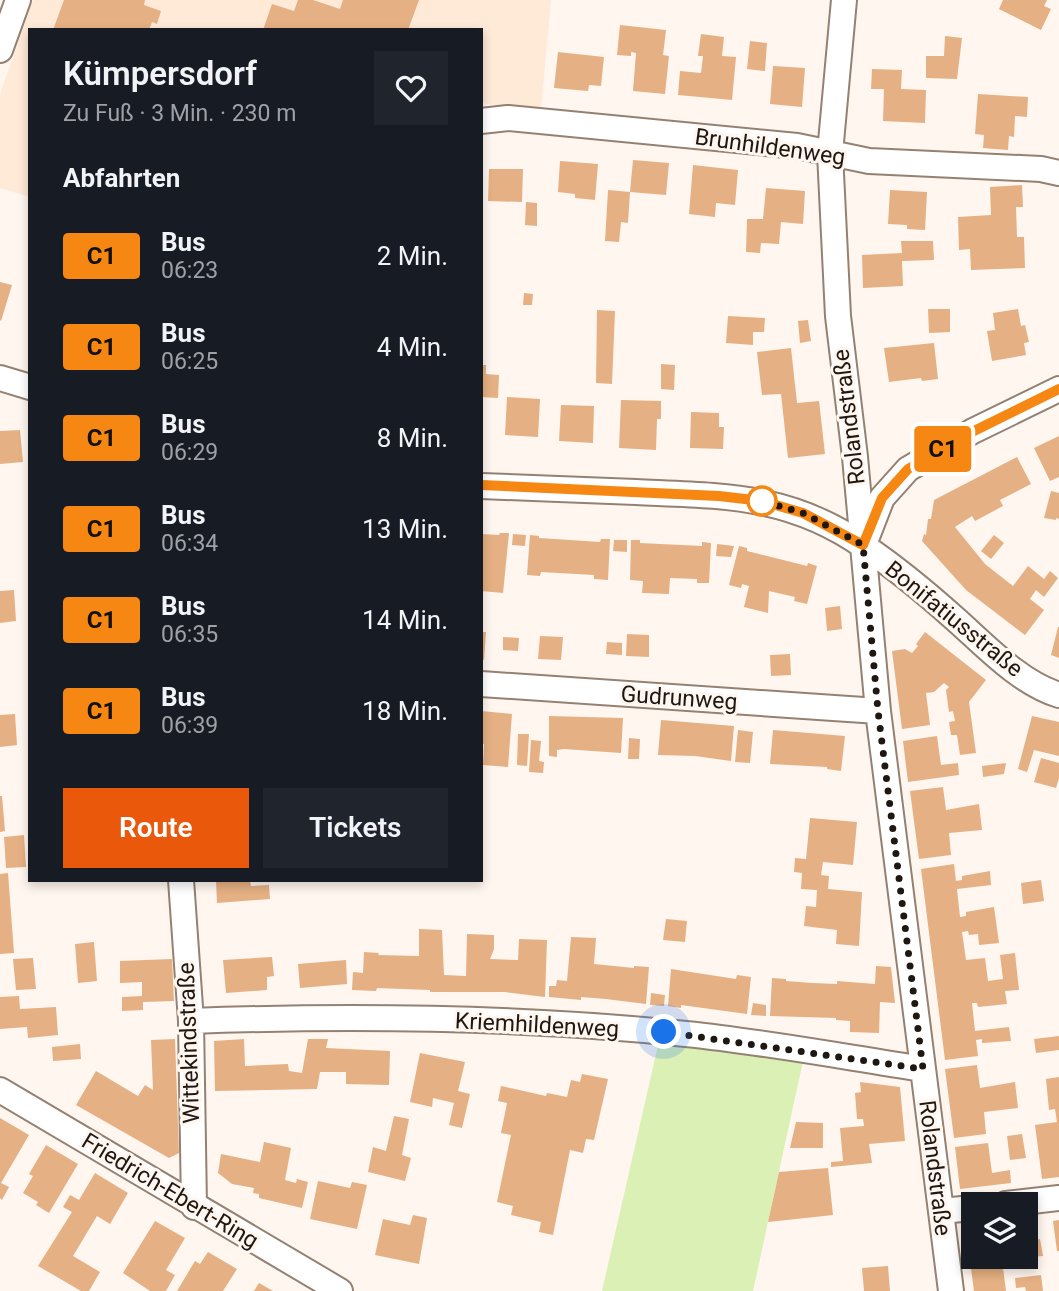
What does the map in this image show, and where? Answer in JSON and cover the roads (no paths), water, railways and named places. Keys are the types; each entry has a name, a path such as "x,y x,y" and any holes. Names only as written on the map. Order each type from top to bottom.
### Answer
{"street":[{"path":"0,50 18,0"},
{"name":"Rolandstraße","path":"844,0 830,153 838,316 855,457 878,711 951,1291"},
{"name":"Brunhildenweg","path":"483,121 508,118 797,146 869,161 1041,169 1059,173"},
{"path":"0,378 28,386"},
{"path":"863,545 882,498 908,469 974,431 1059,389"},
{"name":"Bonifatiusstraße","path":"483,485 719,496 762,501 803,513 863,545 1040,689 1059,695"},
{"name":"Gudrunweg","path":"483,684 878,711"},
{"name":"Wittekindstraße","path":"181,882 191,1021 194,1206"},
{"name":"Kriemhildenweg","path":"191,1021 328,1016 569,1024 687,1034 923,1069"},
{"name":"Friedrich-Ebert-Ring","path":"0,1090 340,1291"},
{"path":"1038,1200 1059,1198"},
{"path":"941,1211 961,1209"}]}
